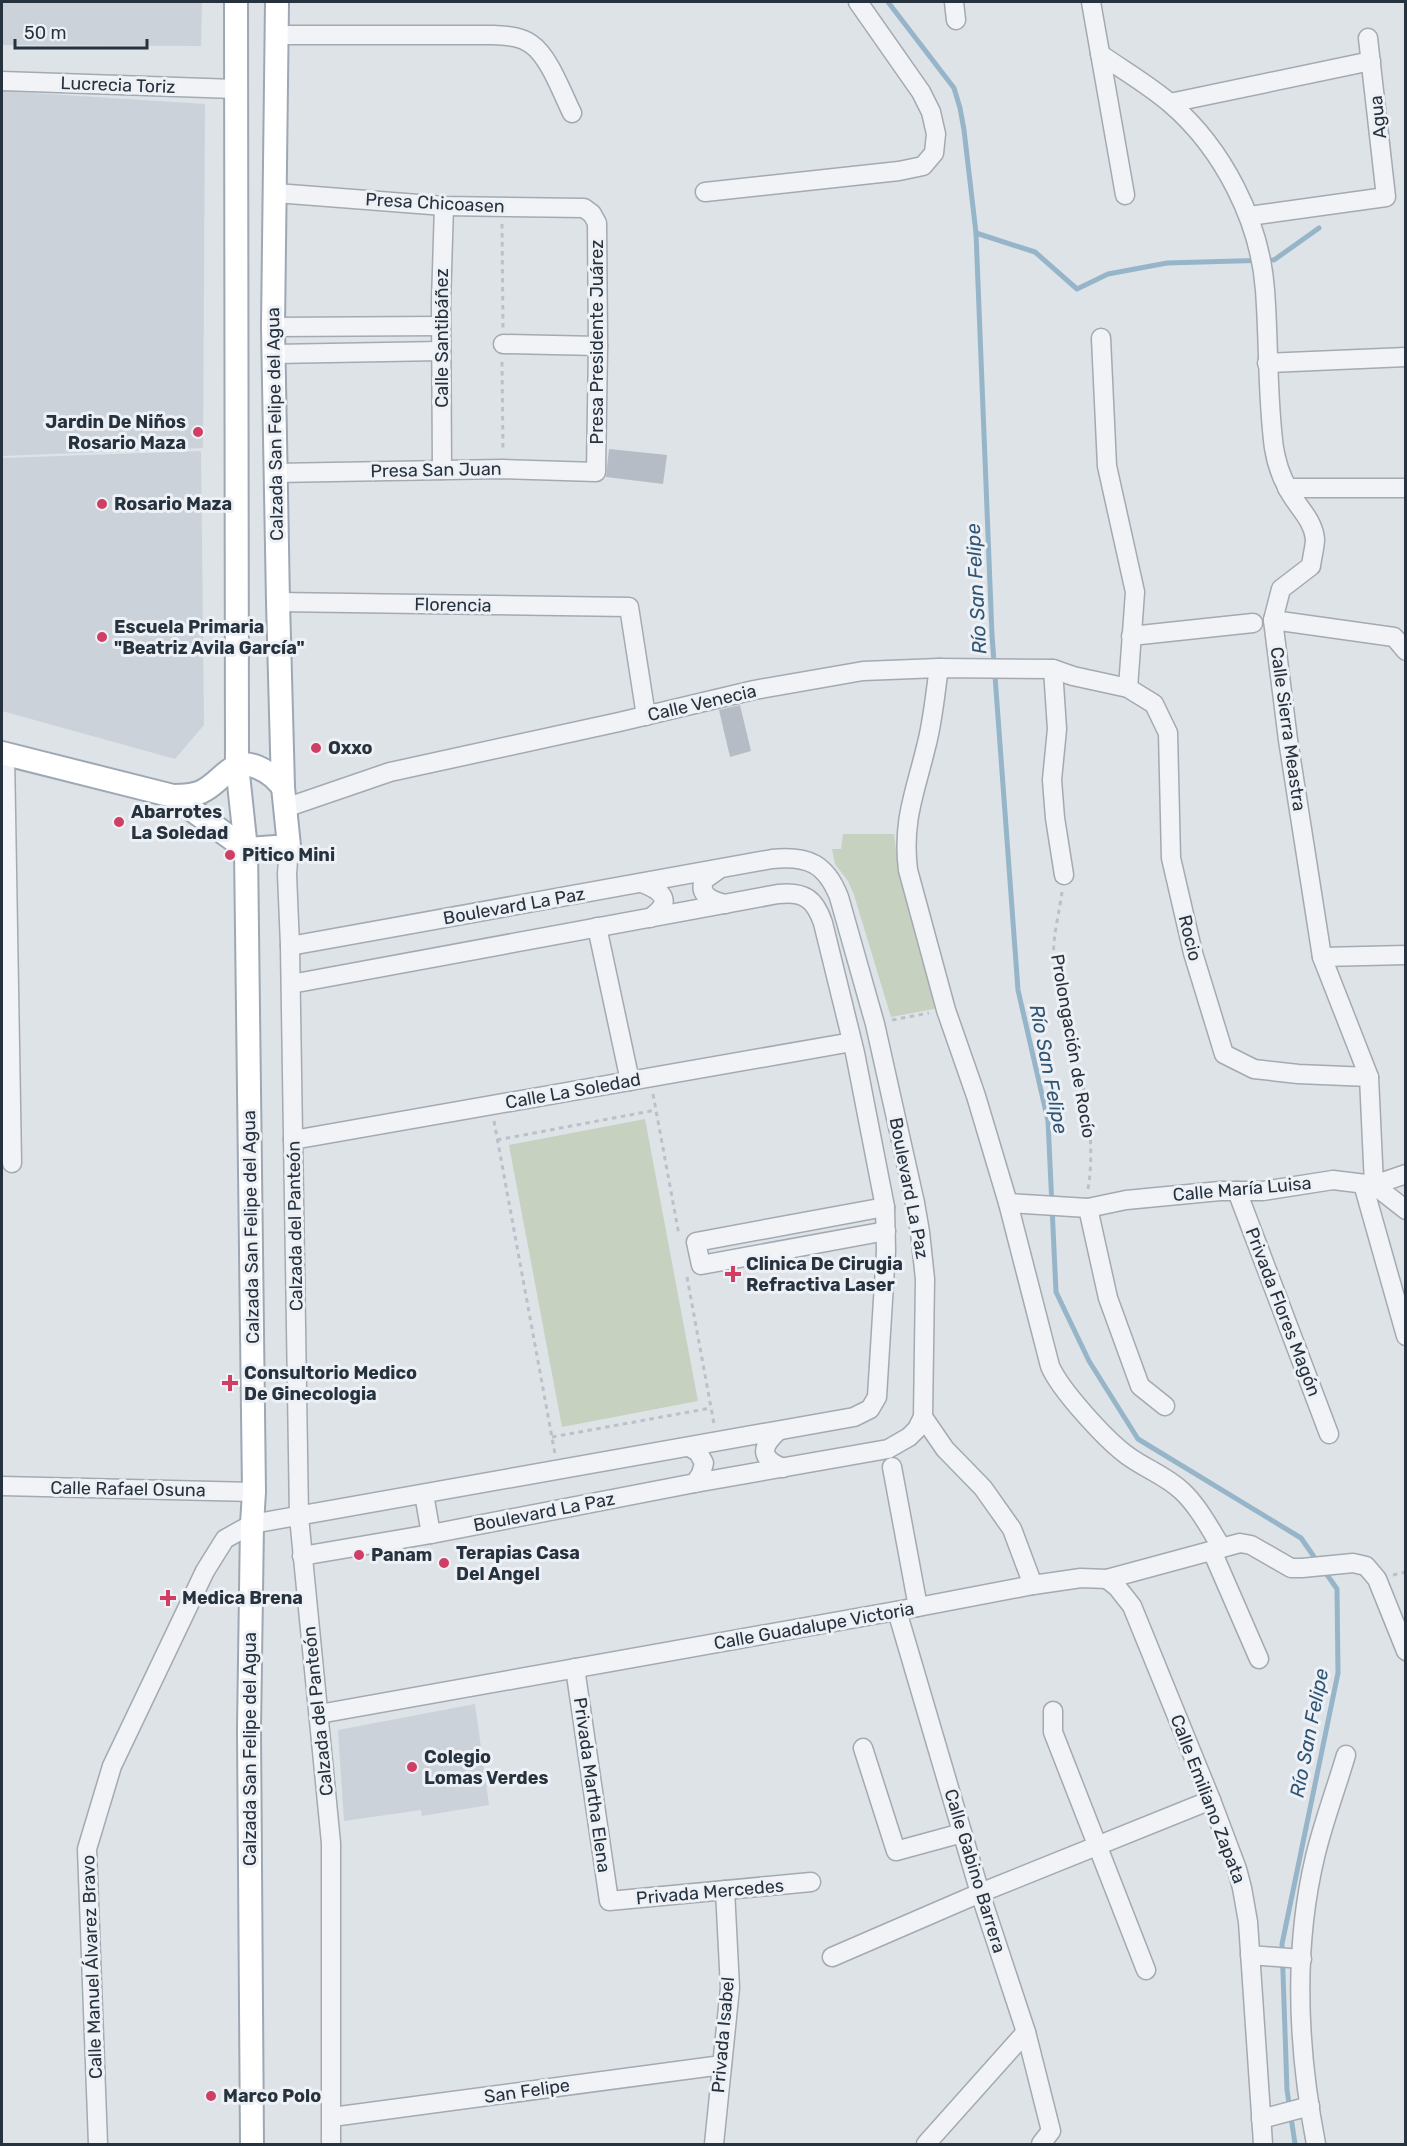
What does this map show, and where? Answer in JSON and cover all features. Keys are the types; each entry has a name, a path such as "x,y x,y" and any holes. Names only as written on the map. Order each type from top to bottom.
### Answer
{"main road":[{"name":"Calzada San Felipe del Agua","path":"236,2 237,765 246,849 254,1492 249,1730 252,2145"},
{"name":"Calzada San Felipe del Agua","path":"277,2 273,327 275,473 284,798 289,846"},
{"path":"3,753 173,796 189,796 202,791 237,765 247,763 272,775 284,798"},
{"path":"173,796 246,849 289,846"}],"street":[{"path":"705,192 898,171 922,166 934,153 936,134 931,112 921,92 858,2"},
{"path":"954,2 956,20"},
{"path":"1091,2 1125,195"},
{"path":"277,35 494,34 515,37 531,43 542,55 572,113"},
{"name":"Agua","path":"1249,216 1386,196 1368,38"},
{"name":"Calle Sierra Meastra","path":"1100,54 1170,103 1201,134 1230,176 1249,216 1255,237 1265,288 1267,363 1275,450 1287,488 1308,518 1315,539 1311,566 1281,589 1273,620 1288,740 1322,957 1369,1077 1368,1184 1406,1336"},
{"path":"1170,103 1371,61"},
{"name":"Lucrecia Toriz","path":"2,81 236,89"},
{"name":"Presa Chicoasen","path":"276,193 444,206 584,208 592,214"},
{"name":"Calle Santibáñez","path":"442,470 441,326 444,206"},
{"name":"Presa Presidente Juárez","path":"592,214 597,223 596,471"},
{"path":"273,327 441,326"},
{"path":"1101,338 1107,466 1136,592 1128,688"},
{"path":"503,344 598,346"},
{"path":"274,354 441,351"},
{"path":"1267,363 1406,357"},
{"name":"Presa San Juan","path":"275,473 442,470 596,471"},
{"path":"1287,488 1406,488"},
{"name":"Florencia","path":"278,602 629,607 646,716"},
{"path":"1273,620 1394,637 1406,651"},
{"path":"1131,636 1253,622"},
{"path":"939,668 929,737 909,807 906,836 907,859 937,981 976,1096 1008,1203 1047,1356 1058,1382 1083,1412 1127,1456 1164,1477 1185,1494 1217,1549 1258,1659"},
{"name":"Calle Venecia","path":"284,798 754,690 863,671 939,668 1053,669 1072,676 1128,688"},
{"path":"1053,669 1057,729 1052,780 1064,875"},
{"name":"Rocio","path":"1128,688 1154,704 1168,733 1171,858 1193,953 1224,1054 1254,1069 1298,1074 1369,1077"},
{"path":"3,753 12,1163"},
{"name":"Calzada del Panteón","path":"289,846 287,874 291,984 299,1516 330,1843 331,2145"},
{"name":"Boulevard La Paz","path":"290,946 786,858 804,860 821,867 827,873 839,897 877,1030 920,1232 924,1279 923,1417 917,1429 909,1437 888,1449 302,1556"},
{"path":"720,869 704,880 703,891 705,896 711,900 725,904"},
{"path":"642,883 658,890 663,898 662,907 650,918"},
{"name":"Boulevard La Paz","path":"291,984 725,904 789,893 800,894 815,905 823,923 852,1042 885,1207 886,1231 878,1387 874,1404 864,1414 299,1516"},
{"path":"597,927 630,1081"},
{"path":"1322,957 1406,955"},
{"name":"Calle La Soledad","path":"293,1140 852,1042"},
{"name":"Calle María Luisa","path":"1008,1203 1083,1208 1126,1200 1263,1191 1333,1180 1368,1184 1406,1174"},
{"path":"1368,1184 1406,1210"},
{"name":"Privada Flores Magón","path":"1237,1191 1329,1434"},
{"path":"885,1207 696,1242 701,1265 886,1231"},
{"path":"1083,1208 1108,1298 1140,1386 1165,1406"},
{"path":"923,1417 945,1449 983,1488 1012,1529 1033,1585"},
{"path":"778,1431 765,1445 764,1450 768,1460 783,1468"},
{"path":"689,1447 698,1452 704,1463 695,1483"},
{"path":"892,1467 918,1607"},
{"name":"Calle Rafael Osuna","path":"2,1486 254,1492"},
{"path":"424,1494 431,1534"},
{"name":"Calle Manuel Álvarez Bravo","path":"98,2145 87,1849 112,1767 205,1571 225,1539 252,1524 299,1516"},
{"name":"Calle Guadalupe Victoria","path":"319,1714 1033,1585 1081,1578 1107,1579 1217,1549 1246,1544 1286,1566 1302,1568 1344,1563 1361,1564 1374,1574 1382,1589 1406,1651"},
{"name":"Calle Emiliano Zapata","path":"1107,1579 1118,1587 1132,1606 1237,1869 1257,1956 1270,2117 1263,2145"},
{"name":"Calle Gabino Barrera","path":"897,1611 980,1893 1026,2032 1046,2138"},
{"name":"Privada Martha Elena","path":"575,1668 609,1901"},
{"path":"1053,1711 1053,1732 1146,1970"},
{"path":"863,1748 896,1851 962,1833"},
{"path":"1316,2145 1306,2107 1297,1959 1315,1856 1346,1755"},
{"path":"832,1957 980,1893 1211,1800"},
{"name":"Privada Mercedes","path":"609,1901 812,1882"},
{"name":"Privada Isabel","path":"714,2145 730,1988 725,1890"},
{"path":"1257,1956 1297,1959"},
{"path":"926,2145 1026,2032"},
{"name":"San Felipe","path":"332,2117 722,2065"},
{"path":"1270,2117 1306,2107"}],"path":[{"name":"Prolongación de Rocío","path":"1064,875 1053,953 1088,1107 1092,1164 1083,1208"},
{"path":"886,1021 937,1012"},
{"path":"491,1105 558,1470"},
{"path":"497,1140 656,1110"},
{"path":"552,1437 711,1407"}],"shaded area":[{"path":"2,2 202,2 201,46 2,45"},
{"path":"2,91 205,104 203,448 2,456"},
{"name":"Escuela Primaria \"Beatriz Avila García\"","path":"201,451 204,725 175,759 2,711 2,458"},
{"name":"Colegio Lomas Verdes","path":"475,1704 489,1805 422,1816 421,1810 344,1821 338,1730"}],"green space":[{"path":"843,834 894,834 907,900 939,1008 891,1017 854,895 848,881 835,864 832,849 841,849"},
{"path":"645,1119 698,1401 562,1427 509,1145"}],"building":[{"path":"609,449 667,455 663,484 606,477"},
{"path":"740,705 751,751 730,757 719,710"}],"waterway":[{"name":"Río San Felipe","path":"888,2 954,88 964,130 976,233 992,635 1018,990 1048,1121 1056,1292 1089,1361 1138,1439 1301,1538 1317,1561"},
{"path":"976,233 1035,252 1077,289 1108,274 1167,263 1274,260 1319,228"},
{"name":"Río San Felipe","path":"1295,2144 1287,2090 1282,1944 1338,1673 1337,1589 1323,1569"}],"place":[{"name":"Jardin De Niños Rosario Maza","path":"198,432"},
{"name":"Rosario Maza","path":"102,504"},
{"name":"Escuela Primaria \"Beatriz Avila García\"","path":"102,637"},
{"name":"Oxxo","path":"316,748"},
{"name":"Abarrotes La Soledad","path":"119,822"},
{"name":"Pitico Mini","path":"230,855"},
{"name":"Clinica De Cirugia Refractiva Laser","path":"733,1274"},
{"name":"Consultorio Medico De Ginecologia","path":"230,1383"},
{"name":"Panam","path":"359,1555"},
{"name":"Terapias Casa Del Angel","path":"444,1563"},
{"name":"Medica Brena","path":"168,1598"},
{"name":"Colegio Lomas Verdes","path":"412,1767"},
{"name":"Marco Polo","path":"211,2096"}]}
